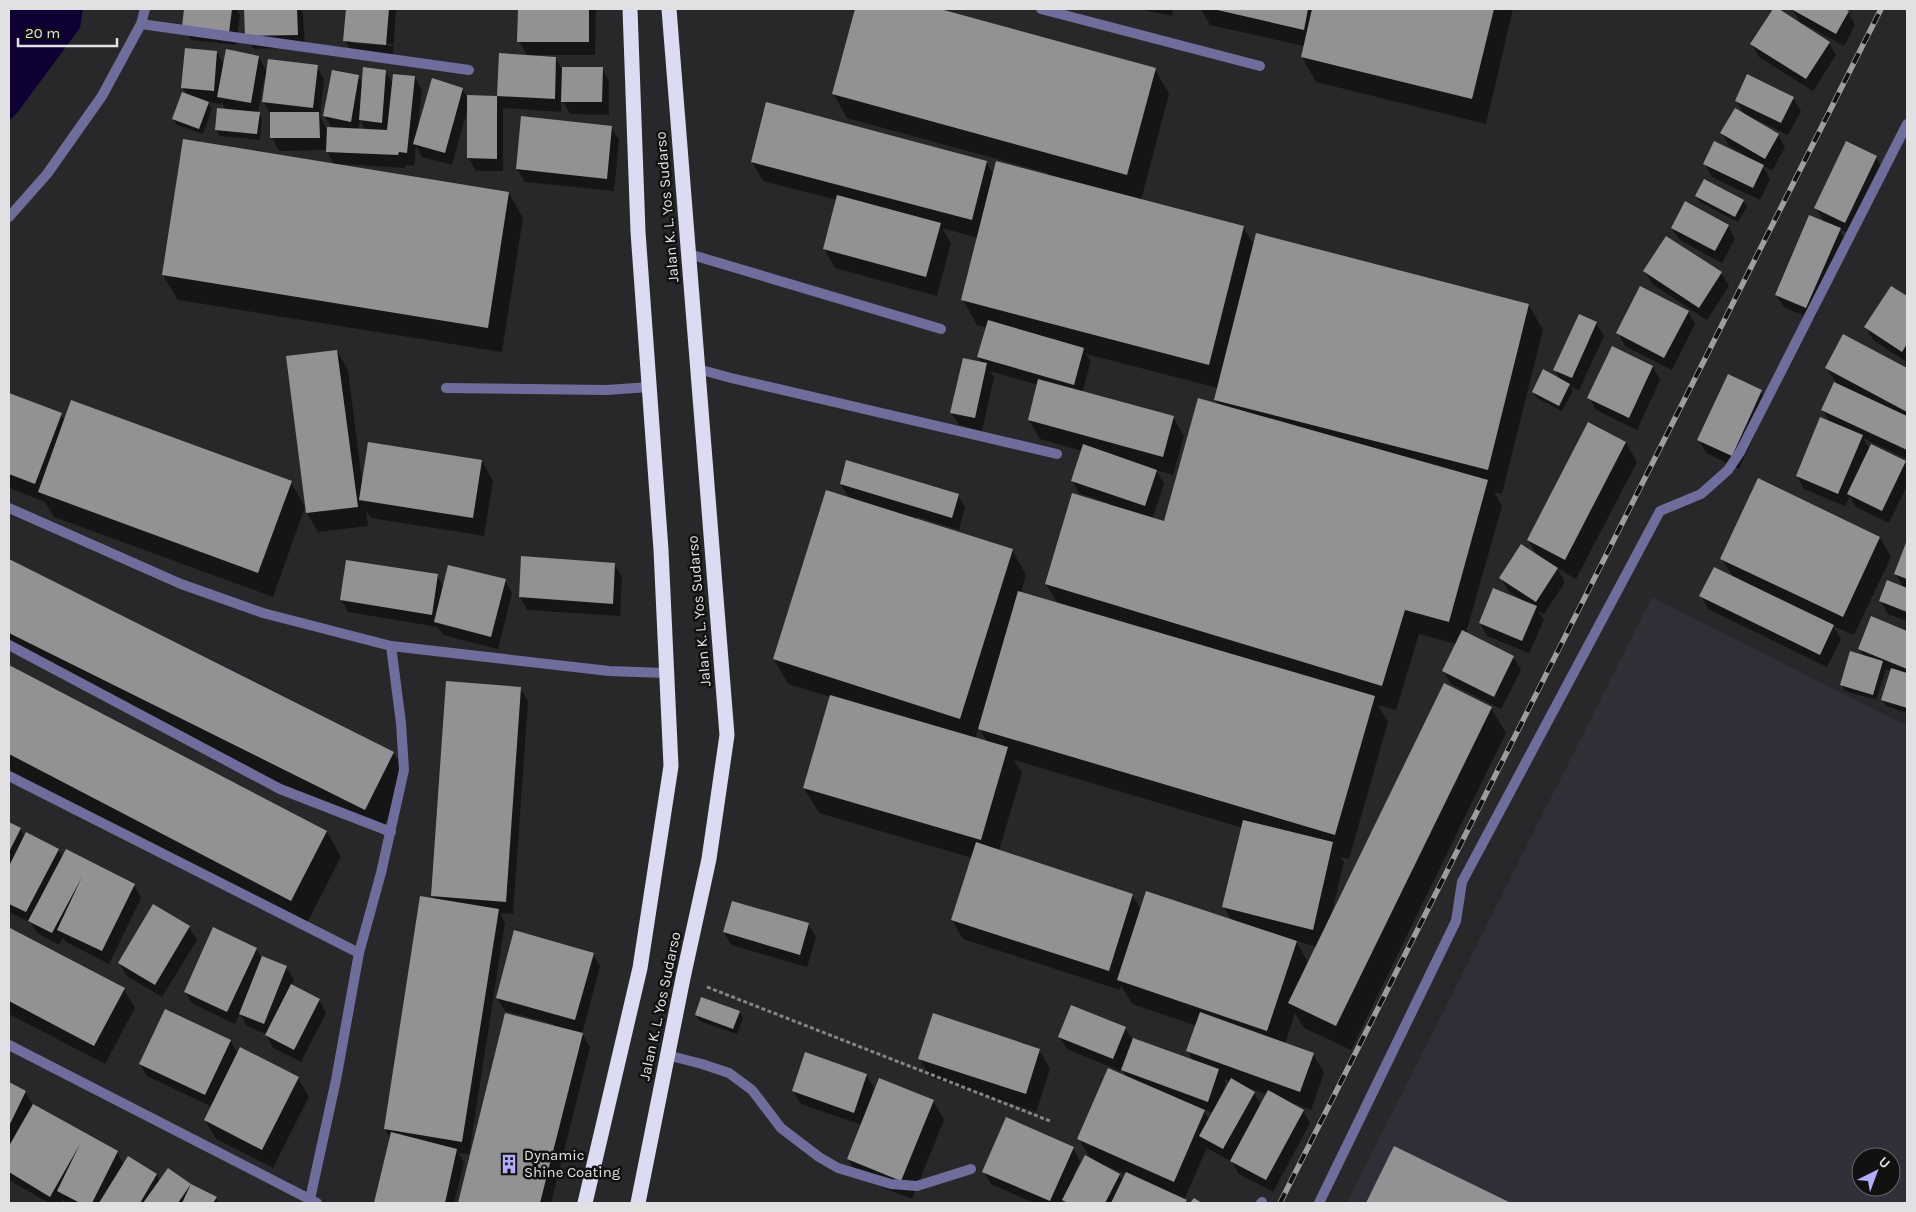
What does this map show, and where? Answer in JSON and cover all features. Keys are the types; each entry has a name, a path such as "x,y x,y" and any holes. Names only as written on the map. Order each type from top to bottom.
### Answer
{"highway":[{"name":"Jalan K. L. Yos Sudarso","path":"585,1203 642,959 671,766 661,550 638,232 630,9"},
{"name":"Jalan K. L. Yos Sudarso","path":"638,1203 709,859 727,735 669,9"}],"street":[{"path":"9,217 47,174 102,96 141,24 145,9"},
{"path":"1041,9 1260,66"},
{"path":"141,24 469,70"},
{"path":"1319,1203 1456,921 1462,882 1660,511 1701,494 1731,466 1740,452 1907,124"},
{"path":"689,254 941,329"},
{"path":"698,368 731,378 1057,454"},
{"path":"446,388 607,390 649,387"},
{"path":"9,508 181,584 263,613 391,646 609,671 666,672"},
{"path":"9,645 280,789 391,832"},
{"path":"9,1045 313,1201 360,953 391,832 404,770 401,723 391,646"},
{"path":"9,776 360,953"},
{"path":"667,1056 702,1064 729,1073 752,1090 781,1128 819,1157 838,1168 892,1184 917,1186 971,1169"}],"path":[{"path":"710,988 1050,1121"}],"shaded area":[{"path":"9,9 83,9 80,28 17,113 9,121"},
{"path":"1652,597 1907,726 1907,1203 1347,1203"}],"building":[{"path":"184,9 232,9 229,33 182,27"},
{"path":"244,9 297,9 298,35 245,36"},
{"path":"346,9 389,9 386,45 343,41"},
{"path":"518,9 589,9 589,42 517,42"},
{"path":"855,9 940,9 1156,68 1127,175 832,94"},
{"path":"1213,9 1308,9 1304,30"},
{"path":"1312,9 1494,9 1472,99 1301,57"},
{"path":"1773,9 1779,9 1830,42 1806,79 1750,44"},
{"path":"1791,9 1844,9 1849,11 1836,34"},
{"path":"185,48 217,51 214,91 181,88"},
{"path":"226,49 259,56 251,103 217,97"},
{"path":"499,53 556,57 555,99 497,96"},
{"path":"268,59 318,65 313,108 262,102"},
{"path":"363,67 386,70 382,123 359,120"},
{"path":"562,67 603,67 602,102 561,102"},
{"path":"332,70 359,75 351,122 323,116"},
{"path":"393,74 415,76 407,153 399,152 398,155 326,152 327,127 387,130"},
{"path":"1747,74 1794,97 1781,123 1735,101"},
{"path":"432,78 463,88 445,153 413,144"},
{"path":"182,92 209,102 199,129 172,119"},
{"path":"467,95 497,96 497,159 467,158"},
{"path":"766,102 987,161 972,220 751,162"},
{"path":"217,108 260,112 257,134 215,130"},
{"path":"1735,108 1779,134 1765,159 1720,133"},
{"path":"270,112 319,112 320,138 270,138"},
{"path":"521,116 612,126 607,179 516,169"},
{"path":"183,139 509,192 488,328 162,275"},
{"path":"1714,141 1764,165 1753,188 1703,164"},
{"path":"1846,141 1877,156 1845,223 1814,208"},
{"path":"996,161 1244,226 1209,365 961,300"},
{"path":"1704,179 1744,200 1735,217 1695,196"},
{"path":"837,195 941,223 926,277 823,249"},
{"path":"1685,201 1729,225 1715,251 1671,228"},
{"path":"1809,215 1841,228 1806,308 1775,295"},
{"path":"1256,233 1529,304 1488,470 1214,400"},
{"path":"1666,236 1722,272 1699,308 1643,271"},
{"path":"1640,286 1689,311 1664,358 1616,333"},
{"path":"1891,286 1907,296 1907,344 1902,352 1864,327"},
{"path":"1579,314 1597,322 1572,378 1553,370"},
{"path":"988,320 1084,348 1074,385 977,357"},
{"path":"1843,334 1907,368 1907,412 1825,368"},
{"path":"1612,346 1653,366 1629,418 1587,398"},
{"path":"337,350 358,507 306,513 286,356"},
{"path":"963,358 987,363 975,418 950,413"},
{"path":"1543,369 1570,384 1559,406 1532,392"},
{"path":"1728,374 1762,390 1732,456 1697,440"},
{"path":"1038,379 1174,416 1163,457 1028,420"},
{"path":"1834,382 1907,416 1907,450 1821,410"},
{"path":"9,393 62,413 35,484 9,474"},
{"path":"1198,398 1488,480 1449,622 1405,610 1382,686 1045,584 1072,493 1164,521"},
{"path":"71,400 292,481 258,573 38,492"},
{"path":"1820,417 1863,435 1838,494 1796,476"},
{"path":"1588,422 1626,442 1565,560 1527,540"},
{"path":"368,442 482,460 473,518 359,500"},
{"path":"1083,444 1157,470 1145,506 1071,481"},
{"path":"1871,444 1906,461 1882,511 1847,494"},
{"path":"846,460 959,494 952,518 840,484"},
{"path":"1758,478 1880,537 1843,617 1720,559"},
{"path":"826,490 1013,549 960,719 773,659"},
{"path":"1907,540 1907,579 1894,574"},
{"path":"1521,544 1558,568 1536,602 1499,578"},
{"path":"521,556 615,563 613,604 519,597"},
{"path":"9,559 394,752 365,810 9,633"},
{"path":"346,560 438,574 432,615 340,600"},
{"path":"448,565 506,579 491,637 434,622"},
{"path":"1714,567 1834,625 1820,655 1699,596"},
{"path":"1887,580 1907,588 1907,612 1879,601"},
{"path":"1493,588 1537,606 1522,641 1479,623"},
{"path":"1018,591 1375,696 1335,835 978,729"},
{"path":"1871,616 1907,631 1907,669 1858,649"},
{"path":"1462,630 1514,656 1494,697 1442,671"},
{"path":"1850,651 1883,661 1873,695 1840,685"},
{"path":"9,665 327,831 291,901 9,754"},
{"path":"1891,668 1907,673 1907,708 1881,700"},
{"path":"446,681 521,687 506,902 431,896"},
{"path":"1444,683 1492,707 1336,1026 1288,1003"},
{"path":"830,695 1008,747 981,840 803,788"},
{"path":"1243,820 1333,842 1313,930 1222,907"},
{"path":"9,822 21,828 9,852"},
{"path":"26,832 59,849 26,912 9,904 9,866"},
{"path":"976,842 1133,894 1109,971 951,920"},
{"path":"66,849 135,884 102,951 57,930 82,877 52,933 28,921"},
{"path":"1146,891 1297,941 1267,1031 1117,980"},
{"path":"420,896 499,909 462,1142 384,1129"},
{"path":"732,901 809,923 800,955 723,932"},
{"path":"153,904 190,926 155,985 118,963"},
{"path":"213,927 257,948 227,1012 184,992"},
{"path":"10,928 125,988 94,1046 9,1001"},
{"path":"514,930 594,953 575,1020 496,998"},
{"path":"262,956 287,966 264,1024 239,1014"},
{"path":"291,984 320,999 294,1050 265,1035"},
{"path":"701,997 740,1011 733,1029 695,1015"},
{"path":"1071,1005 1126,1027 1113,1059 1058,1037"},
{"path":"165,1009 231,1040 205,1095 139,1064"},
{"path":"1200,1012 1314,1053 1300,1092 1186,1051"},
{"path":"505,1013 583,1033 540,1203 458,1203"},
{"path":"933,1013 1040,1049 1026,1094 918,1059"},
{"path":"1133,1038 1219,1069 1208,1102 1121,1070"},
{"path":"240,1047 299,1077 262,1150 204,1120"},
{"path":"805,1052 867,1074 854,1113 792,1091"},
{"path":"1108,1068 1205,1110 1174,1182 1077,1139"},
{"path":"879,1078 934,1100 901,1181 847,1159"},
{"path":"1231,1078 1255,1092 1223,1149 1199,1136"},
{"path":"9,1082 26,1091 9,1126"},
{"path":"1268,1090 1304,1110 1266,1180 1230,1161"},
{"path":"33,1104 118,1151 92,1203 80,1203 57,1191 80,1144 50,1197 9,1172 9,1146"},
{"path":"1006,1117 1074,1147 1050,1201 982,1172"},
{"path":"391,1132 457,1149 445,1203 374,1203"},
{"path":"1394,1146 1511,1203 1366,1203"},
{"path":"1085,1155 1120,1174 1105,1203 1068,1203 1062,1200"},
{"path":"128,1156 157,1174 140,1203 99,1203"},
{"path":"168,1168 191,1184 178,1203 143,1203"},
{"path":"1126,1172 1187,1200 1185,1203 1111,1203"},
{"path":"191,1184 217,1197 213,1203 182,1203"},
{"path":"1194,1198 1202,1203 1190,1203"}],"railway":[{"path":"1280,1203 1881,9"}],"place":[{"name":"Dynamic Shine Coating","path":"509,1164"}]}
